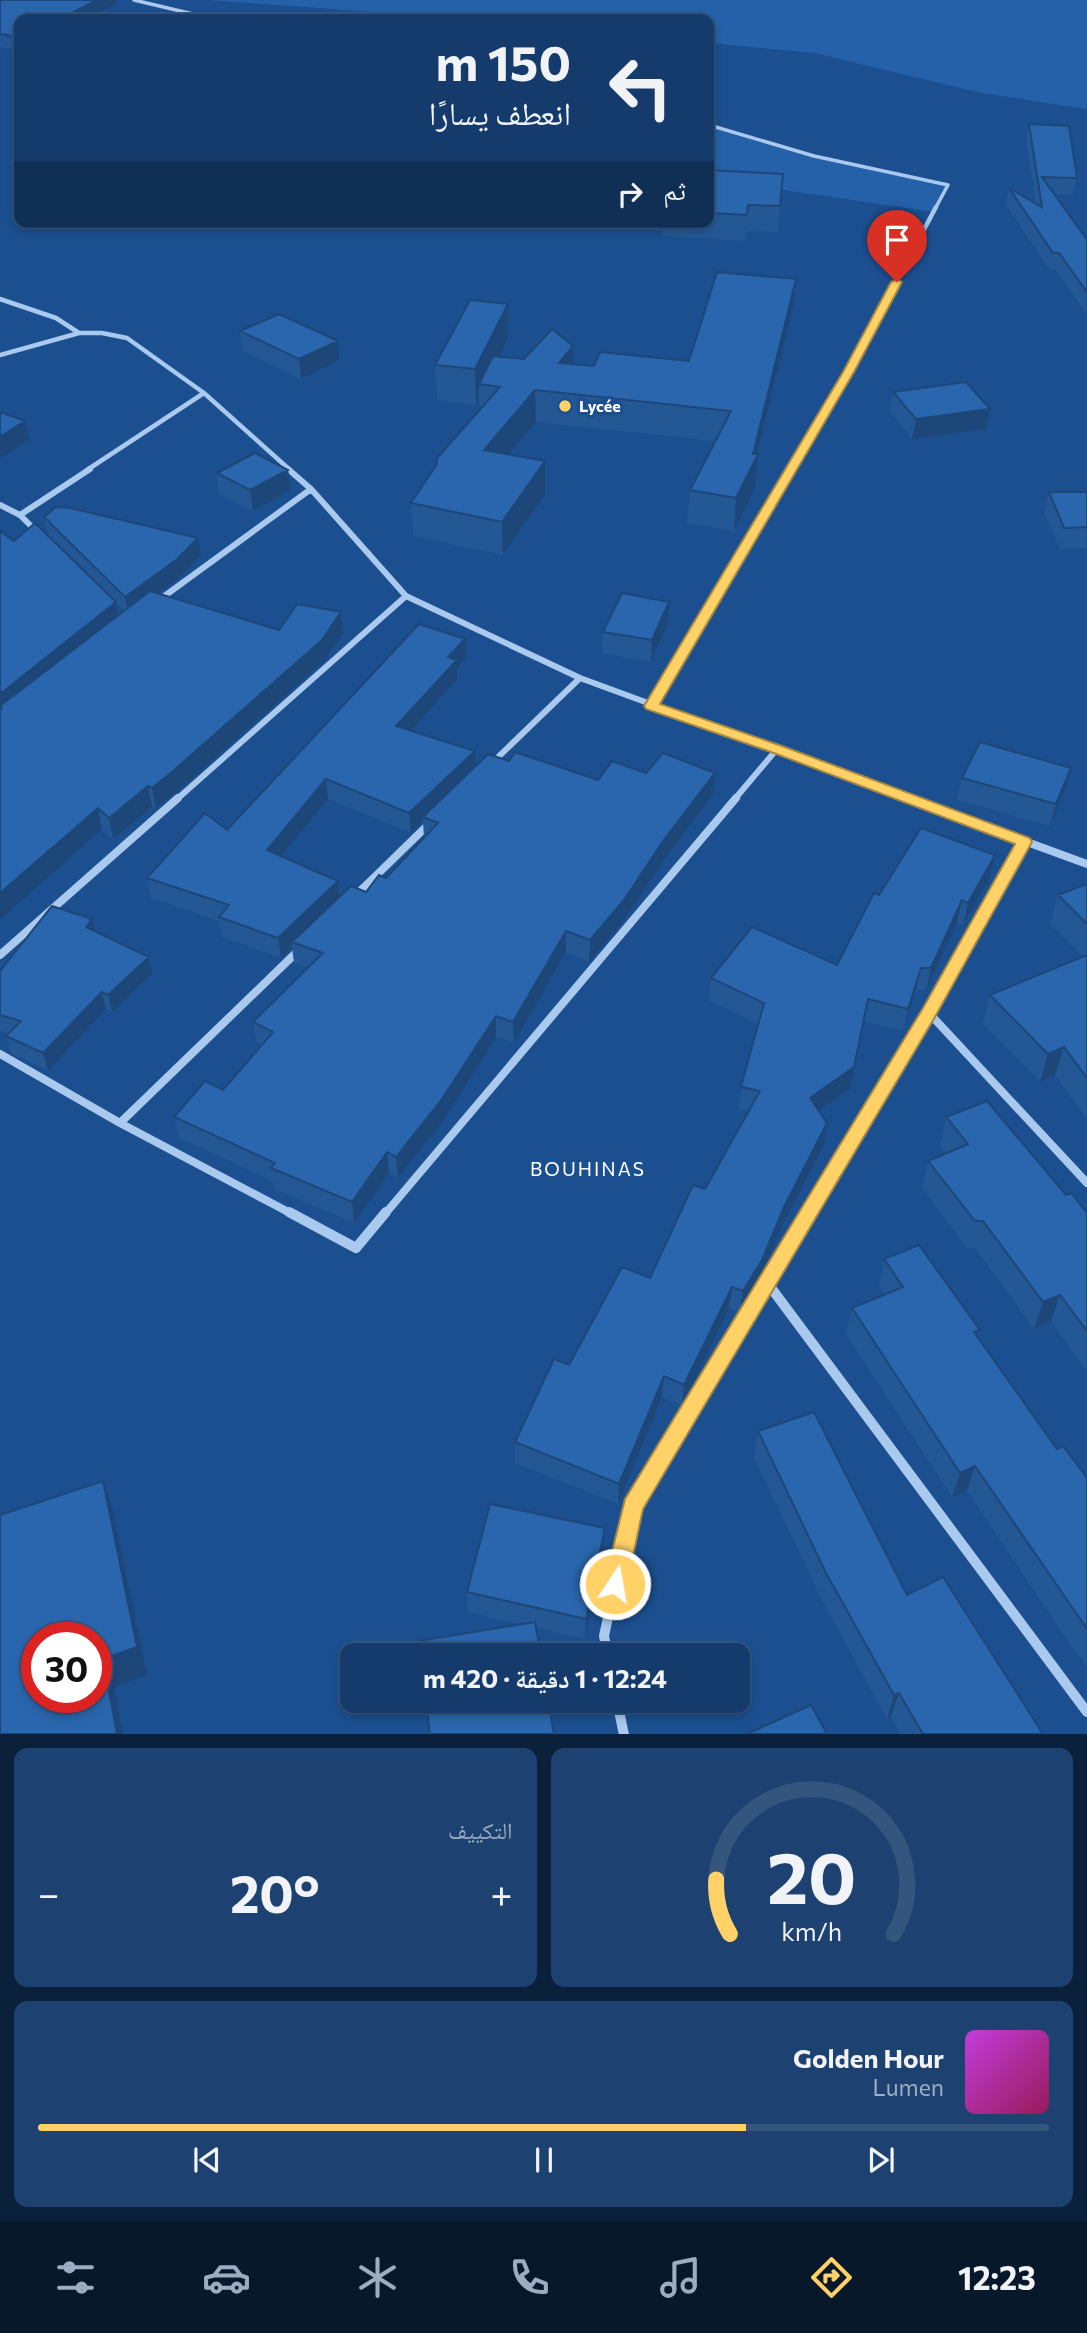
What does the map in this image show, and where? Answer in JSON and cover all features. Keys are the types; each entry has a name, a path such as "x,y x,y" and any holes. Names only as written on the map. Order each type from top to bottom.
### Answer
{"street":[{"path":"134,0 193,14"},
{"path":"651,706 848,372 948,186 814,156 714,126"},
{"path":"0,299 55,318 79,333"},
{"path":"0,355 79,333 102,333 127,338 204,393 311,489 406,596 580,678 651,706 777,749 1087,864"},
{"path":"20,515 204,393"},
{"path":"150,608 311,489"},
{"path":"0,505 20,515 39,534"},
{"path":"0,955 406,596"},
{"path":"490,765 580,678"},
{"path":"0,1054 120,1123 356,1248 777,749"},
{"path":"350,900 430,823"},
{"path":"605,1643 604,1636 632,1506 929,1013 1024,842"},
{"path":"120,1123 310,939"},
{"path":"929,1013 1087,1183"},
{"path":"766,1281 1087,1712"},
{"path":"620,1713 624,1734"}],"shaded area":[{"path":"209,0 1087,0 1087,109 981,93 815,53 714,43 714,14 398,14"},
{"path":"714,126 814,156 948,185 934,212 714,180"}],"building":[{"path":"0,0 97,0 70,14 14,14 14,36 0,34"},
{"path":"1029,124 1069,126 1077,178 1042,177 1087,240 1087,292 1059,253 1053,253 1009,188 1042,207"},
{"path":"714,170 783,174 780,206 748,205 747,215 714,213"},
{"path":"717,272 796,279 753,454 758,454 736,498 690,490 731,411 535,390 484,450 545,461 502,522 411,503 437,464 437,458 500,387 479,384 493,356 524,359 552,329 573,346 559,363 594,366 600,352 689,361"},
{"path":"470,300 508,304 475,369 435,365"},
{"path":"279,314 338,341 299,359 240,331"},
{"path":"966,382 990,409 916,419 893,392"},
{"path":"0,412 25,421 0,437"},
{"path":"255,453 288,470 250,490 217,473"},
{"path":"1049,492 1087,492 1087,527 1064,528"},
{"path":"56,507 198,538 176,560 125,597 44,517"},
{"path":"35,523 116,602 0,694 0,531 14,541"},
{"path":"150,591 279,630 297,604 341,612 322,640 173,771 152,788 148,786 109,818 98,808 0,893 0,706"},
{"path":"622,593 669,602 652,640 603,632"},
{"path":"419,624 465,639 448,657 457,660 396,726 475,751 409,813 326,779 267,850 338,881 278,938 219,917 229,905 147,878 205,813 227,830"},
{"path":"980,742 1071,768 1056,804 962,778"},
{"path":"515,752 598,780 612,761 646,773 663,753 715,773 663,841 624,900 590,940 566,931 513,1022 496,1016 442,1099 396,1157 387,1152 352,1202 271,1168 275,1163 174,1117 205,1081 223,1090 273,1032 253,1022 323,953 292,942 351,886 366,892 379,875 386,878 438,823 423,817 488,754 509,761"},
{"path":"921,828 995,855 968,903 962,900 931,968 921,968 908,1009 868,999 854,1067 810,1098 827,1123 784,1207 762,1260 743,1291 732,1287 684,1385 664,1376 619,1484 515,1442 554,1359 569,1365 622,1267 650,1278 693,1185 705,1189 760,1091 741,1087 764,1003 711,978 752,927 837,965 874,893 879,895"},
{"path":"1087,884 1087,924 1058,895"},
{"path":"52,906 92,919 86,927 149,957 108,995 102,992 43,1053 6,1036 21,1021 0,1015 0,971"},
{"path":"1087,955 1087,1078 1064,1047 1048,1054 990,995"},
{"path":"987,1101 1066,1195 1071,1193 1087,1213 1087,1331 1060,1295 1043,1302 983,1221 975,1221 928,1161 968,1144 946,1117"},
{"path":"919,1245 980,1330 974,1332 1057,1449 1063,1446 1087,1478 1087,1629 975,1466 960,1473 852,1308 903,1287 884,1259"},
{"path":"814,1412 907,1595 943,1577 1043,1734 923,1734 899,1693 894,1695 826,1573 758,1431"},
{"path":"103,1481 137,1647 112,1656 112,1622 21,1622 21,1713 112,1713 112,1707 117,1734 0,1734 0,1515"},
{"path":"490,1504 605,1528 586,1619 467,1592"},
{"path":"535,1622 539,1643 419,1643"},
{"path":"811,1705 827,1734 747,1734"},
{"path":"427,1713 550,1713 554,1734 430,1734"}],"place":[{"name":"Lycée","path":"565,406"}],"district":[{"name":"BOUHINAS","path":"588,1169"}],"route":[{"path":"615,1584 632,1506 929,1013 1024,842 777,749 651,706 848,372 897,282"}]}
